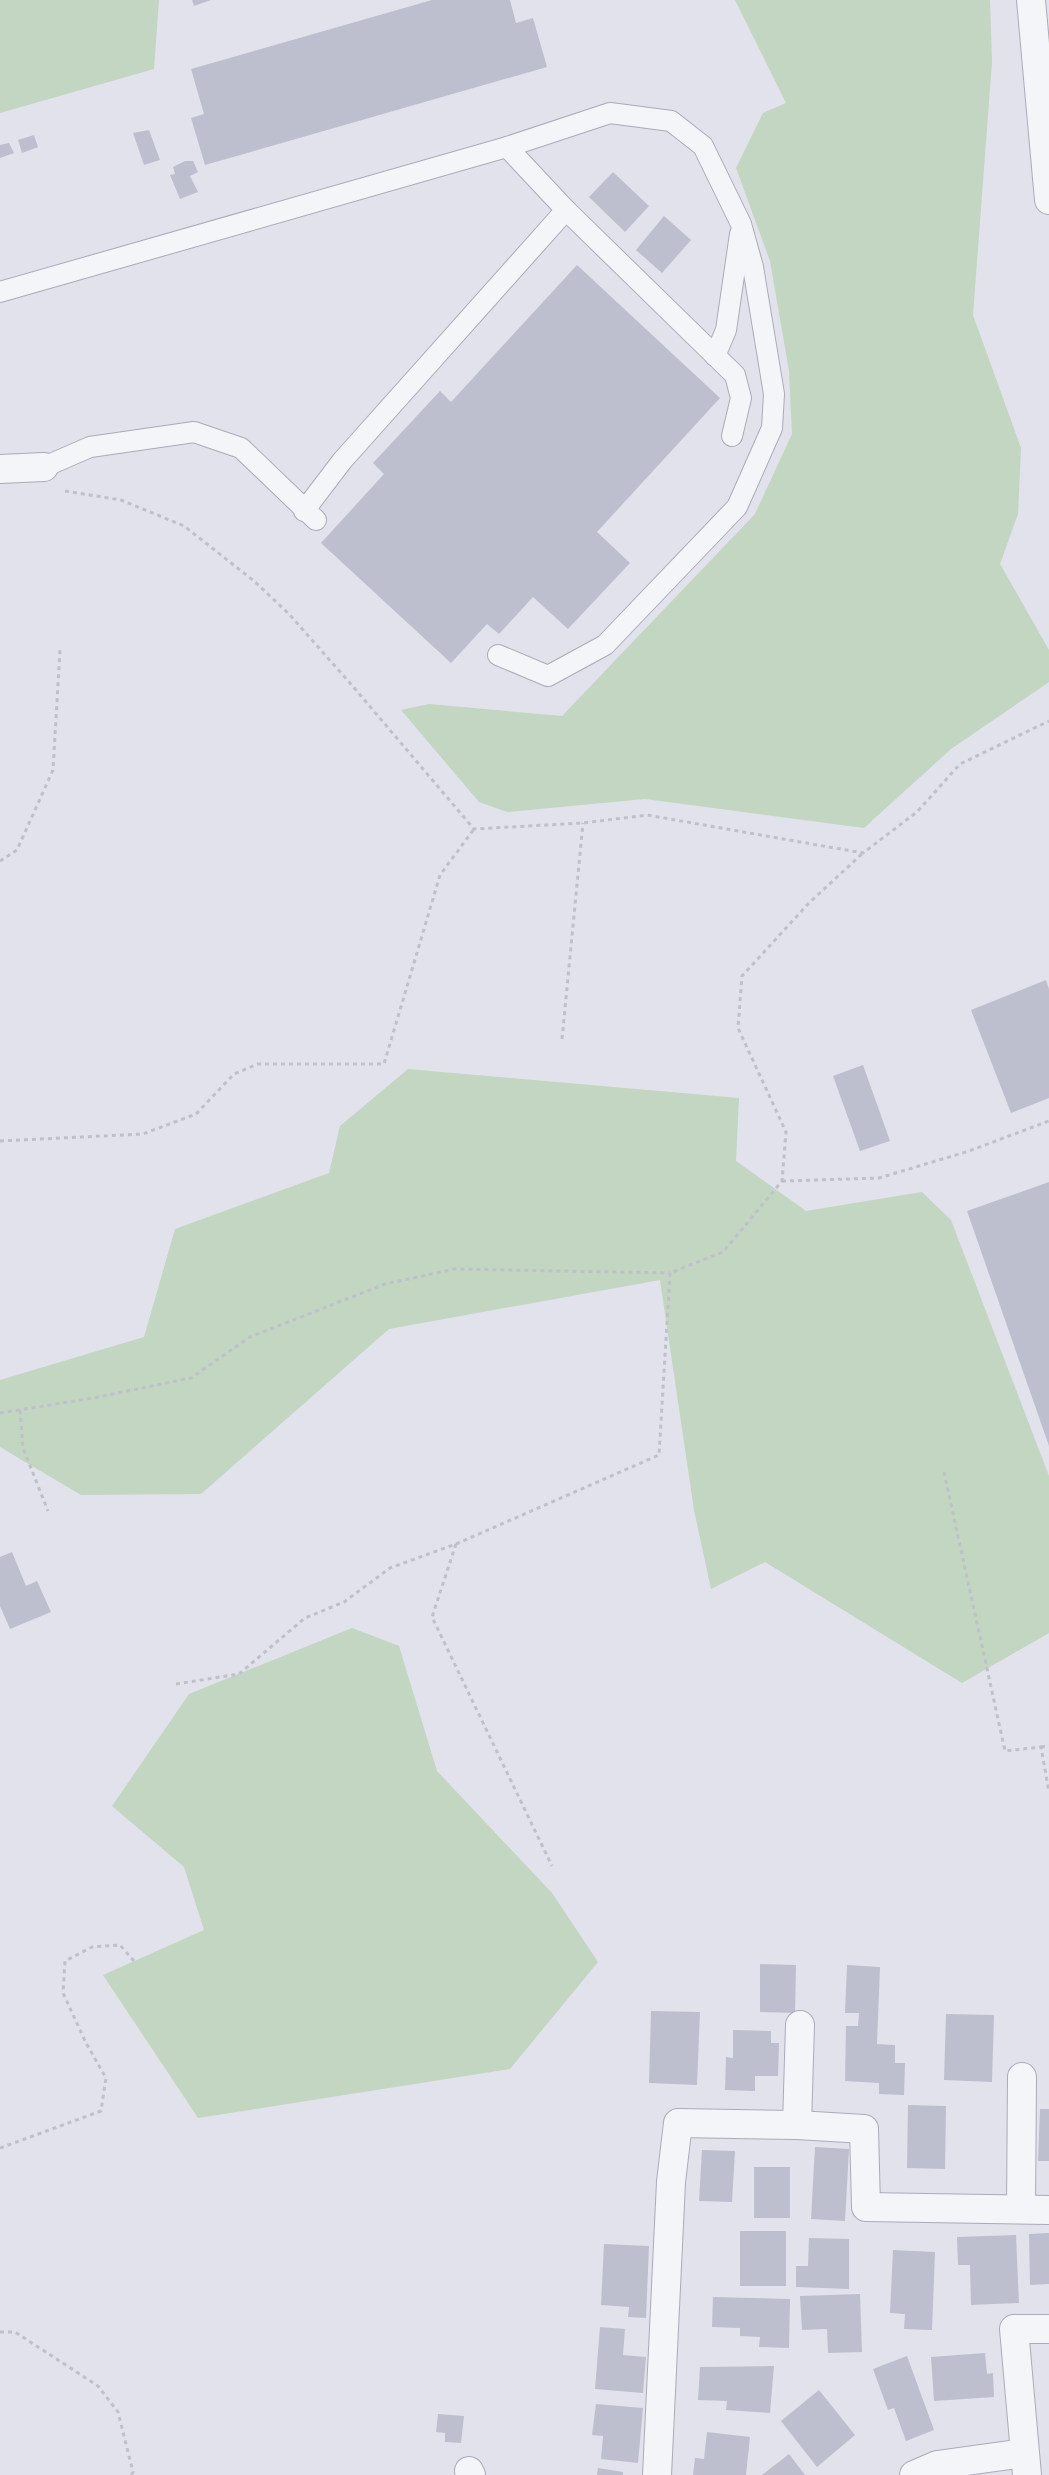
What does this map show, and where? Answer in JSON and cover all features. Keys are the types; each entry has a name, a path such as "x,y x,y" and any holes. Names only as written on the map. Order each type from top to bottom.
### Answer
{"street":[{"path":"1031,0 1049,200"},
{"path":"0,469 44,467"},
{"path":"797,2125 800,2025"},
{"path":"1021,2209 1022,2077"},
{"path":"657,2475 671,2182 678,2123 797,2125 864,2129 866,2206 1049,2210"},
{"path":"914,2475 937,2466 1026,2464 1014,2329 1049,2329"}],"lane":[{"path":"0,292 507,147 610,113 671,121 703,146 741,224 753,266 774,394 772,428 737,507 605,644 548,676 498,655"},
{"path":"507,147 566,210 735,375 741,398 732,436"},
{"path":"44,467 90,447 194,432 241,448 310,515 342,461 566,210"},
{"path":"715,356 726,330 741,224"}],"path":[{"path":"57,491 75,491 121,500 184,526 254,581 288,614 350,682 474,829"},
{"path":"0,861 17,850 53,770 60,650"},
{"path":"0,1413 191,1378 250,1337 385,1284 455,1269 670,1274 723,1252 782,1181 786,1132 738,1028 742,976 809,903 863,853 917,812 960,764 1049,721"},
{"path":"474,829 583,823 647,815 863,853"},
{"path":"562,1039 583,823"},
{"path":"0,1141 143,1134 196,1114 234,1074 258,1064 384,1064 440,875 474,829"},
{"path":"782,1181 879,1178 969,1151 1049,1120"},
{"path":"176,1684 240,1674 305,1618 344,1602 390,1568 456,1544 659,1455 670,1274"},
{"path":"20,1410 23,1448 48,1511"},
{"path":"944,1472 1005,1751 1049,1746"},
{"path":"456,1544 432,1618 552,1866"},
{"path":"1042,1747 1049,1792"},
{"path":"0,2148 101,2111 106,2078 86,2043 63,1993 65,1961 92,1947 120,1945 134,1961"},
{"path":"0,2332 15,2332 98,2386 118,2412 133,2472 131,2475"}],"green space":[{"path":"0,0 159,0 154,69 0,113"},
{"path":"735,0 990,0 992,62 973,315 1021,448 1018,514 1000,564 1049,650 1049,682 951,749 864,828 645,799 507,812 479,802 401,710 429,704 562,716 755,514 792,434 789,371 770,261 736,168 763,113 786,103"},
{"path":"408,1069 739,1098 736,1161 806,1211 922,1192 951,1220 1049,1476 1049,1633 962,1683 765,1562 711,1589 694,1510 660,1280 389,1329 201,1494 81,1495 0,1447 0,1380 144,1337 175,1229 329,1173 340,1126"},
{"path":"352,1628 399,1646 437,1771 552,1893 598,1962 510,2069 198,2118 103,1975 204,1930 184,1867 112,1806 189,1694"}],"building":[{"path":"192,0 211,0 194,6"},
{"path":"432,0 510,0 516,23 533,18 547,67 205,165 191,118 204,114 191,69"},
{"path":"149,130 160,160 144,165 133,133"},
{"path":"34,135 38,147 22,153 18,140"},
{"path":"9,143 14,153 0,158 0,145"},
{"path":"185,161 193,161 198,172 190,176 198,192 180,199 170,175 175,174 173,167"},
{"path":"613,172 649,206 625,232 589,197"},
{"path":"664,216 691,240 662,273 636,250"},
{"path":"577,265 720,398 597,532 630,563 568,629 533,597 499,634 487,624 451,663 321,543 384,474 373,463 440,391 451,402"},
{"path":"1046,980 1049,989 1049,1098 1011,1113 971,1010"},
{"path":"863,1065 890,1141 860,1151 833,1076"},
{"path":"1049,1182 1049,1446 967,1211"},
{"path":"12,1552 26,1586 37,1581 51,1612 10,1629 0,1606 0,1557"},
{"path":"760,1964 796,1965 795,2013 760,2012"},
{"path":"847,1965 880,1967 877,2044 895,2045 895,2063 905,2063 904,2095 879,2094 879,2083 845,2081 846,2026 858,2026 859,2013 845,2013"},
{"path":"651,2011 700,2012 697,2085 649,2083"},
{"path":"946,2014 994,2015 992,2082 944,2080"},
{"path":"733,2030 771,2031 771,2043 779,2043 778,2076 755,2076 755,2091 725,2090 726,2057 733,2058"},
{"path":"908,2105 946,2106 945,2169 907,2168"},
{"path":"1040,2109 1049,2109 1049,2161 1038,2161"},
{"path":"815,2147 849,2149 845,2221 811,2219"},
{"path":"702,2150 735,2151 732,2202 699,2201"},
{"path":"754,2167 790,2167 790,2218 754,2218"},
{"path":"740,2231 786,2231 786,2286 740,2286"},
{"path":"1049,2233 1049,2284 1030,2285 1029,2234"},
{"path":"1016,2235 1019,2303 971,2305 970,2265 958,2265 957,2237"},
{"path":"809,2238 849,2239 849,2289 796,2287 796,2266 808,2266"},
{"path":"604,2244 649,2246 646,2318 628,2317 629,2307 601,2305"},
{"path":"893,2250 935,2252 932,2330 904,2329 905,2314 890,2313"},
{"path":"860,2294 862,2352 828,2353 827,2329 802,2330 800,2296"},
{"path":"713,2297 790,2299 789,2348 759,2347 760,2337 740,2336 740,2328 712,2327"},
{"path":"600,2327 625,2329 623,2355 646,2357 643,2393 595,2389"},
{"path":"985,2353 987,2374 993,2373 994,2397 934,2401 931,2357"},
{"path":"907,2356 934,2430 906,2441 894,2408 888,2410 873,2369"},
{"path":"774,2366 770,2413 726,2410 727,2401 698,2400 700,2367"},
{"path":"819,2390 855,2435 817,2467 781,2421"},
{"path":"596,2404 643,2408 638,2463 601,2459 603,2436 592,2435"},
{"path":"438,2414 464,2416 461,2443 445,2442 445,2433 436,2432"},
{"path":"707,2432 750,2437 746,2475 693,2475 695,2458 704,2459"},
{"path":"789,2454 805,2475 762,2475"},
{"path":"598,2468 623,2472 623,2475 597,2475"}]}
